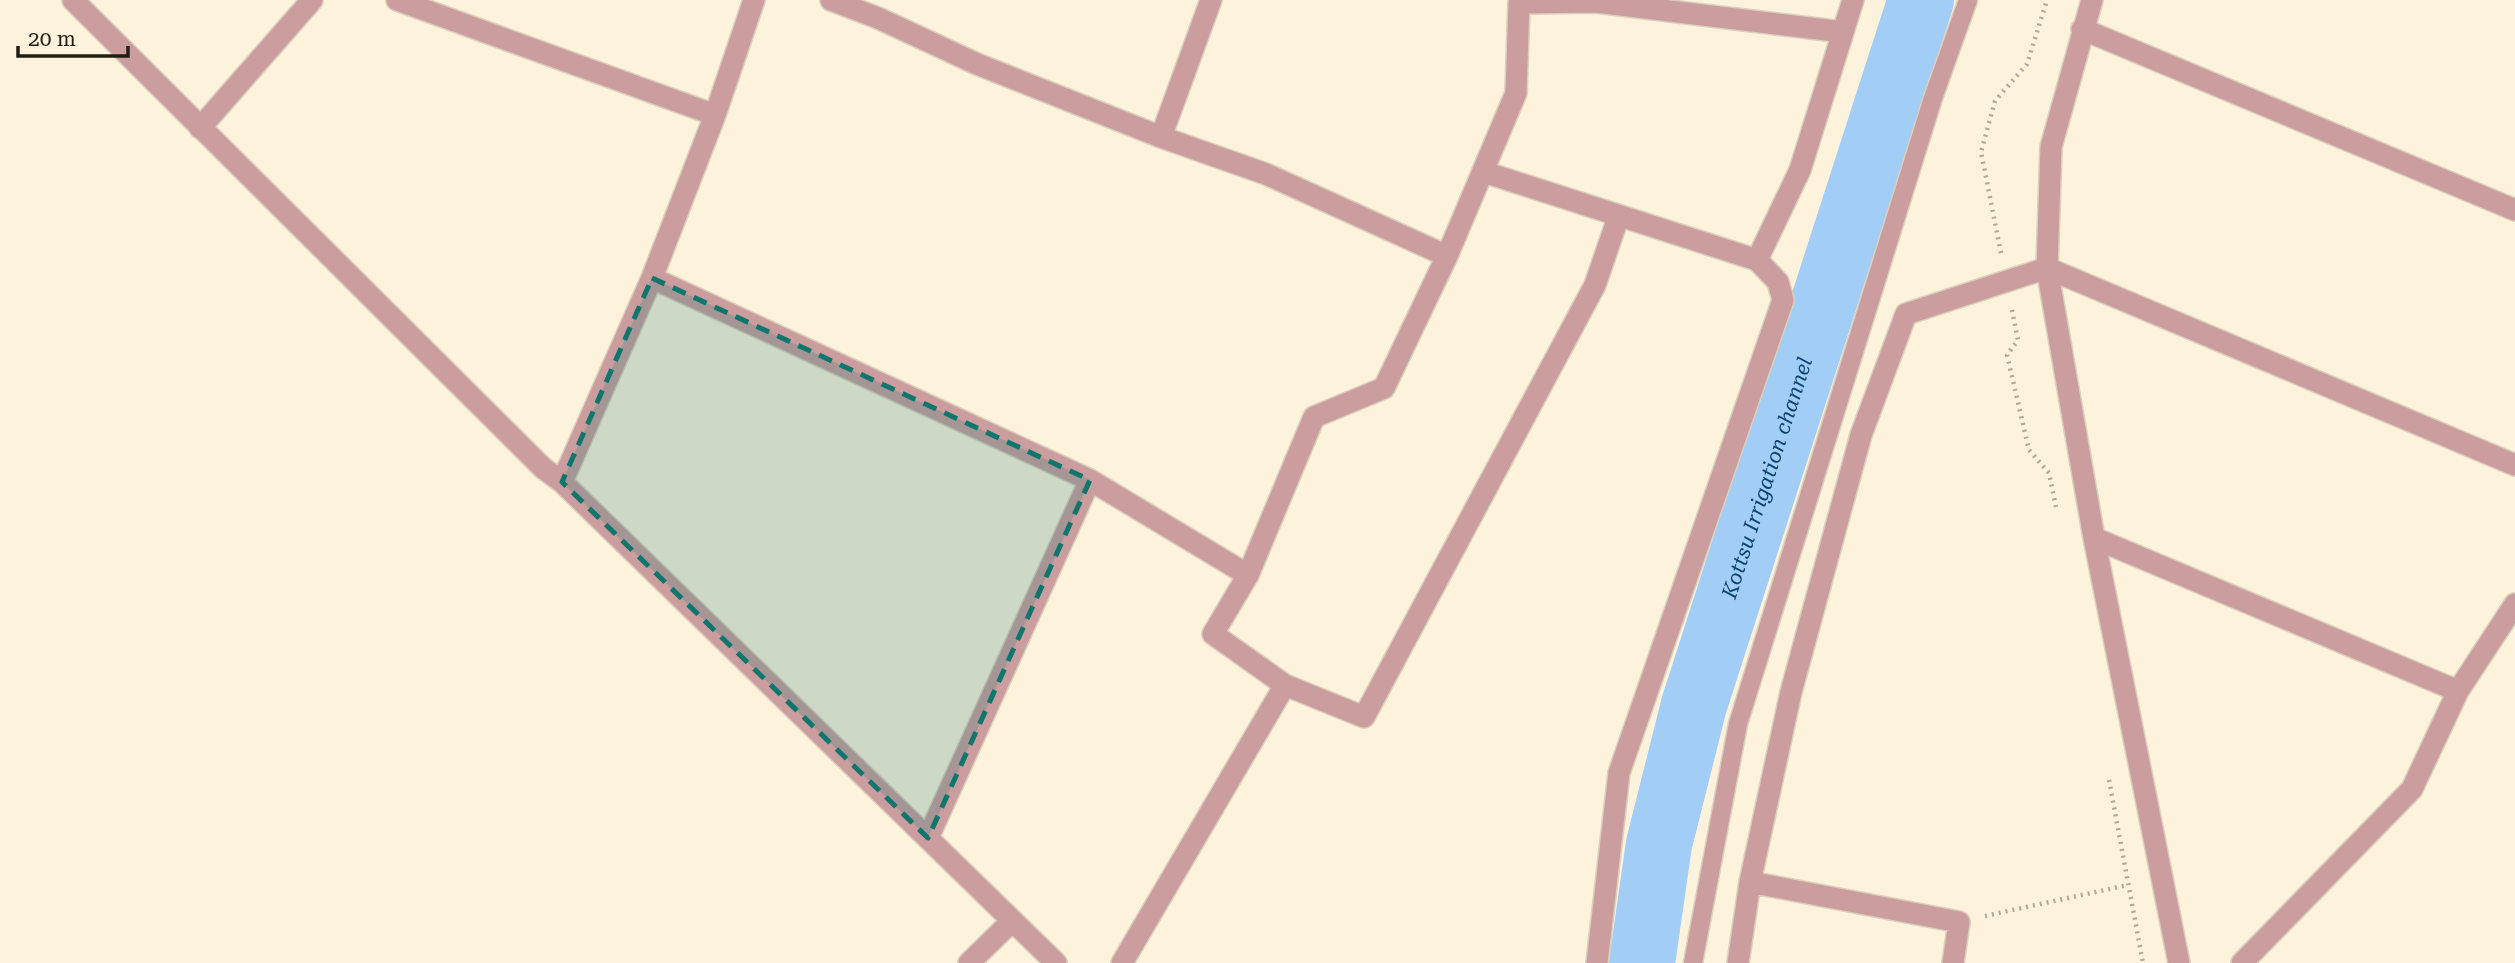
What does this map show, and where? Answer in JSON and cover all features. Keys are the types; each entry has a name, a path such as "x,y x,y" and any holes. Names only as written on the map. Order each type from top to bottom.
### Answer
{"street":[{"path":"73,0 543,468 562,482 1056,963"},
{"path":"200,128 312,0"},
{"path":"397,0 715,115"},
{"path":"562,482 652,278 715,115 754,0"},
{"path":"831,0 878,18 977,64 1161,137 1266,174 1447,256"},
{"path":"1161,137 1211,0"},
{"path":"1757,260 1800,170 1853,0"},
{"path":"2092,0 2051,147 2047,268 2094,538 2179,963"},
{"path":"1618,218 1595,285 1364,717 1285,685 1213,634 1248,575 1314,417 1384,388 1447,256 1516,93 1519,1 1597,1 1843,32"},
{"path":"2082,29 2515,210"},
{"path":"1483,172 1618,218 1757,260 1779,282 1783,300 1619,773 1597,963"},
{"path":"1738,963 1750,882 1791,691 1861,435 1906,314 2047,268 2515,465"},
{"path":"652,278 1090,480 1248,575"},
{"path":"928,838 1090,480"},
{"path":"2094,538 2458,691"},
{"path":"2242,963 2412,789 2458,691 2515,604"},
{"path":"1122,963 1285,685"},
{"path":"1750,882 1959,922 1953,963"},
{"path":"969,963 1012,921"}],"lane":[{"path":"1693,963 1738,724 1929,111 1968,0"}],"path":[{"path":"1959,922 2128,885"}],"highlighted area":[{"path":"652,278 1090,480 928,838 562,482"}],"waterway":[{"name":"Kottsu Irrigation channel","path":"1642,963 1659,844 1694,705 1921,0"}]}
